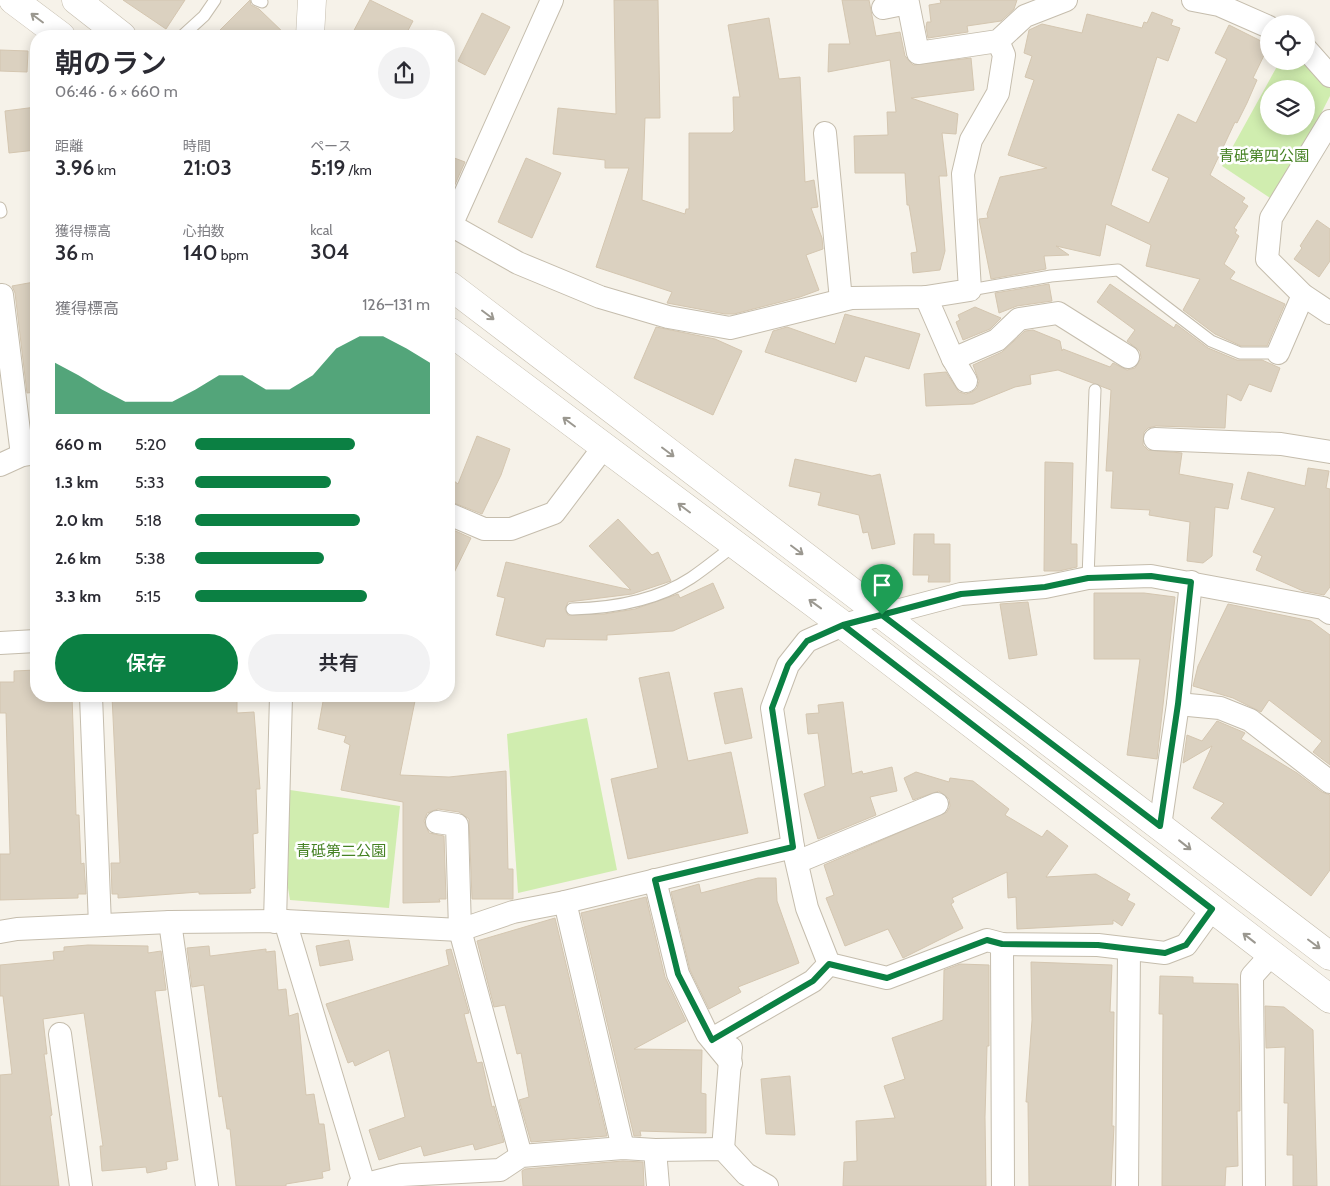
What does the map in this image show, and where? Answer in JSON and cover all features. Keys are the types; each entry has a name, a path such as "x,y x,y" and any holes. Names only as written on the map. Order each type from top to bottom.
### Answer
{"street":[{"path":"13,0 53,30"},
{"path":"76,0 114,30"},
{"path":"310,30 312,0"},
{"path":"455,216 552,0"},
{"path":"883,8 908,3 918,53 998,41 1025,16 1066,0"},
{"path":"1192,0 1219,5 1260,24"},
{"path":"455,230 518,263 600,297 668,317 730,328 841,300 926,297 970,290 963,174 971,140 998,93 1004,55 998,41"},
{"path":"1315,59 1330,76"},
{"path":"1328,131 1271,218 1267,259 1303,295 1330,313"},
{"path":"825,133 841,300"},
{"path":"455,290 1330,956"},
{"path":"0,465 29,454 2,295"},
{"path":"1278,353 1303,295"},
{"path":"926,297 953,359 966,381"},
{"path":"953,359 997,340 1019,319 1058,313 1128,356"},
{"path":"455,336 603,448 843,625 1330,999"},
{"path":"1155,439 1281,444 1330,452"},
{"path":"455,517 484,529 511,529 554,513 603,448"},
{"path":"829,964 807,908 795,855 772,708 788,665 807,641 843,625 961,594 1045,587 1088,578 1151,576 1328,608"},
{"path":"1160,826 1178,704 1191,582"},
{"path":"0,643 30,641"},
{"path":"91,702 100,925"},
{"path":"281,702 280,922 361,1185 403,1181 501,1178 521,1156 623,1148 655,1150 723,1149"},
{"path":"1178,704 1220,708 1250,720 1330,782"},
{"path":"0,932 17,929 170,922 280,922 460,930 513,912 565,902 655,880 795,855 937,804"},
{"path":"437,822 457,824 460,930 521,1156"},
{"path":"655,880 678,974 712,1040 731,1063"},
{"path":"565,902 623,1148"},
{"path":"829,964 887,978 987,940 1002,944 1098,945 1165,953 1186,945 1212,909"},
{"path":"170,922 207,1186"},
{"path":"1002,944 1002,1186"},
{"path":"1127,1186 1129,950"},
{"path":"1254,1186 1252,976 1271,954"},
{"path":"712,1040 813,981 829,964"},
{"path":"732,1027 731,1063 723,1149 746,1174 768,1186"},
{"path":"60,1034 81,1186"},
{"path":"655,1150 658,1186"}],"lane":[{"path":"189,30 204,16 215,0"},
{"path":"970,290 1051,276 1118,270 1211,341 1240,353 1278,353"},
{"path":"1088,578 1095,390"},
{"path":"572,609 624,604 649,598 690,579 734,545"}],"green space":[{"name":"青砥第四公園","path":"1275,70 1314,70 1330,87 1330,96 1315,125 1315,80 1270,80"},
{"name":"青砥第四公園","path":"1260,97 1260,135 1310,135 1276,202 1222,166"},
{"path":"587,718 617,870 518,893 507,734"},
{"name":"青砥第二公園","path":"290,790 400,806 389,908 290,900 286,876"}],"building":[{"path":"123,0 185,0 166,29"},
{"path":"250,0 251,5 259,9 281,30 220,30"},
{"path":"370,0 413,21 408,30 354,30"},
{"path":"614,0 658,0 660,118 645,118 642,200 685,214 686,209 689,209 689,133 731,133 734,130 733,97 740,97 728,25 769,18 779,79 800,77 805,182 814,180 818,207 811,208 822,238 823,249 806,255 819,290 800,297 734,314 725,314 667,303 672,292 596,267 629,168 605,168 605,160 553,154 558,108 616,114"},
{"path":"842,0 869,0 876,36 900,32 905,56 913,65 971,58 974,90 911,98 958,114 956,134 942,133 947,176 939,176 945,251 940,270 913,273 911,253 917,252 909,205 907,205 905,173 855,173 854,136 888,135 887,112 896,112 890,60 828,72 829,44 850,44"},
{"path":"940,0 1017,0 1014,9 1001,21 967,26 968,32 928,38 926,27 927,22 931,22 929,5 941,3"},
{"path":"1152,12 1173,20 1171,25 1180,28 1168,61 1157,57 1111,205 1149,223 1169,178 1152,170 1178,114 1196,123 1227,59 1215,53 1229,25 1260,40 1260,64 1253,78 1257,80 1210,175 1245,198 1242,202 1248,206 1234,228 1237,230 1235,233 1239,236 1224,264 1235,272 1230,279 1285,304 1267,346 1241,346 1215,334 1183,310 1200,279 1146,266 1151,245 1106,224 1100,256 1056,246 1069,255 1044,256 1046,269 991,279 979,219 988,218 987,214 1000,177 1047,168 1008,155 1034,80 1025,77 1032,56 1024,53 1029,30 1042,24 1082,33 1087,14 1142,28 1144,22 1147,23"},
{"path":"482,13 510,27 485,75 458,61"},
{"path":"0,50 28,51 27,72 0,71"},
{"path":"30,108 30,151 9,153 5,111"},
{"path":"455,158 465,162 455,184"},
{"path":"526,158 561,173 532,238 498,222"},
{"path":"1317,220 1330,229 1330,261 1319,277 1294,259"},
{"path":"30,283 30,393 27,393 15,293 12,286"},
{"path":"1049,284 1052,301 1017,306 999,313 995,293"},
{"path":"1110,284 1174,328 1176,324 1208,348 1237,360 1262,360 1280,368 1271,392 1249,384 1241,401 1227,394 1225,428 1156,426 1148,428 1144,432 1143,445 1148,450 1182,453 1179,474 1233,484 1228,509 1215,507 1212,556 1203,563 1187,561 1190,522 1149,515 1150,510 1111,508 1113,471 1106,471 1111,390 1058,370 1030,375 1031,384 1015,387 973,404 926,406 924,374 946,372 959,392 966,394 972,392 977,388 979,381 973,365 1002,352 1025,331 1033,330 1060,341 1062,351 1063,349 1110,367 1113,363 1127,370 1135,368 1141,358 1140,351 1127,341 1135,330 1097,302"},
{"path":"975,307 1001,318 990,329 963,340 956,322 960,320 958,315"},
{"path":"845,314 920,334 909,369 865,356 856,382 765,352 773,331 787,327 835,344"},
{"path":"656,327 715,339 742,351 713,415 634,378"},
{"path":"477,436 510,449 501,475 482,514 455,503 455,482 458,484"},
{"path":"795,459 872,476 880,474 895,544 872,549 868,532 863,533 859,515 818,505 821,493 789,486"},
{"path":"1045,462 1073,463 1071,544 1077,544 1077,567 1059,571 1044,571"},
{"path":"1308,468 1329,471 1326,488 1330,489 1330,587 1324,595 1303,591 1256,570 1262,556 1253,552 1275,508 1241,499 1248,472 1305,486"},
{"path":"618,519 652,555 658,552 671,581 632,594 568,602 565,609 568,615 604,614 635,609 678,594 680,598 713,583 724,608 673,631 607,635 607,640 546,639 544,647 496,635 505,598 497,596 506,562 631,590 589,546"},
{"path":"455,531 471,538 455,571"},
{"path":"914,534 934,534 934,544 950,544 950,582 928,582 929,575 913,575"},
{"path":"1094,593 1144,593 1175,597 1157,759 1127,755 1140,659 1094,659"},
{"path":"1028,602 1037,655 1009,659 1000,604"},
{"path":"1228,604 1311,621 1330,635 1330,765 1313,752 1322,741 1269,700 1261,712 1233,698 1193,686 1198,666"},
{"path":"30,670 30,702 72,702 76,815 79,815 81,864 84,863 86,894 78,894 78,898 0,900 0,854 10,854 6,713 0,713 0,682 14,682 14,671"},
{"path":"669,672 688,761 731,752 748,833 628,859 611,779 658,768 639,678"},
{"path":"742,688 752,738 725,744 714,693"},
{"path":"112,702 237,702 237,713 254,712 260,789 256,789 258,833 253,834 255,888 250,889 251,893 199,894 199,892 118,898 118,894 112,894 111,863 120,863"},
{"path":"323,702 415,702 400,775 449,777 506,771 508,869 513,869 513,899 472,899 469,819 459,812 438,809 427,813 424,821 429,833 444,836 446,899 439,899 440,902 403,903 403,802 341,790 350,745 344,742 346,736 318,729"},
{"path":"843,702 852,774 862,771 863,774 892,767 897,791 870,797 876,815 818,839 804,794 825,786 818,733 808,734 806,714 819,713 818,705"},
{"path":"1217,721 1245,733 1241,739 1297,773 1322,792 1330,795 1330,870 1311,896 1211,818 1224,803 1193,788 1212,746 1183,763 1187,735 1202,741"},
{"path":"916,772 949,782 950,778 973,781 1009,809 1005,815 1042,837 1047,830 1068,846 1046,877 1096,874 1130,894 1127,900 1135,904 1122,926 1113,920 1113,924 1017,929 1016,897 1008,898 1007,872 952,898 954,902 951,904 963,928 903,958 888,929 845,946 826,898 834,895 824,865 947,812 950,806 949,799 939,791 913,800 904,778"},
{"path":"758,878 776,878 777,901 799,963 738,987 741,992 709,1009 690,970 671,892 699,884 701,893"},
{"path":"646,897 665,977 686,1021 634,1049 702,1050 701,1093 706,1094 706,1133 640,1131 641,1136 634,1136 581,913"},
{"path":"555,918 607,1136 531,1142 519,1100 529,1097 521,1053 517,1054 505,1005 494,1007 477,941"},
{"path":"349,940 353,960 320,966 316,946"},
{"path":"88,945 148,946 148,953 161,951 166,990 155,991 178,1160 166,1162 167,1169 147,1173 146,1167 102,1171 100,1146 103,1146 84,1013 43,1019 47,1054 44,1054 59,1186 0,1186 0,1075 12,1074 3,996 0,996 0,965 54,960 53,952 64,951 64,947"},
{"path":"209,946 210,956 266,949 266,952 275,951 278,990 286,989 289,1016 298,1013 306,1095 314,1094 319,1124 324,1124 330,1170 322,1172 323,1178 286,1184 286,1186 236,1186 230,1129 227,1129 222,1096 219,1097 204,985 192,987 187,948"},
{"path":"451,949 469,1013 464,1014 477,1063 482,1062 492,1107 494,1106 504,1142 475,1150 473,1144 424,1156 421,1146 379,1160 369,1130 405,1117 389,1050 355,1066 353,1061 348,1063 326,1004 449,965 446,950"},
{"path":"1031,962 1112,965 1110,1012 1114,1012 1112,1126 1114,1126 1111,1186 1029,1186 1028,1102 1026,1102 1032,1020"},
{"path":"960,964 989,965 989,1046 987,1046 985,1117 986,1186 843,1186 844,1162 857,1161 856,1121 895,1118 884,1086 905,1079 892,1038 943,1020 944,970"},
{"path":"1160,976 1193,977 1193,983 1238,984 1240,1111 1237,1111 1238,1166 1226,1167 1225,1186 1162,1186 1163,1014 1159,1014"},
{"path":"1265,1006 1284,1007 1313,1030 1317,1186 1293,1186 1293,1155 1287,1155 1288,1103 1284,1103 1285,1047 1266,1048"},
{"path":"790,1076 795,1135 766,1134 761,1079"},
{"path":"623,1161 643,1162 644,1186 523,1186 522,1171 525,1169"}],"route":[{"path":"882,615 843,625 807,641 788,665 772,708 793,847 655,880 678,974 707,1034 712,1040 813,981 829,964 887,978 987,940 1002,944 1098,945 1165,953 1186,945 1212,909 843,625 961,594 1045,587 1088,578 1151,576 1191,582 1178,704 1160,826 882,615"}]}
